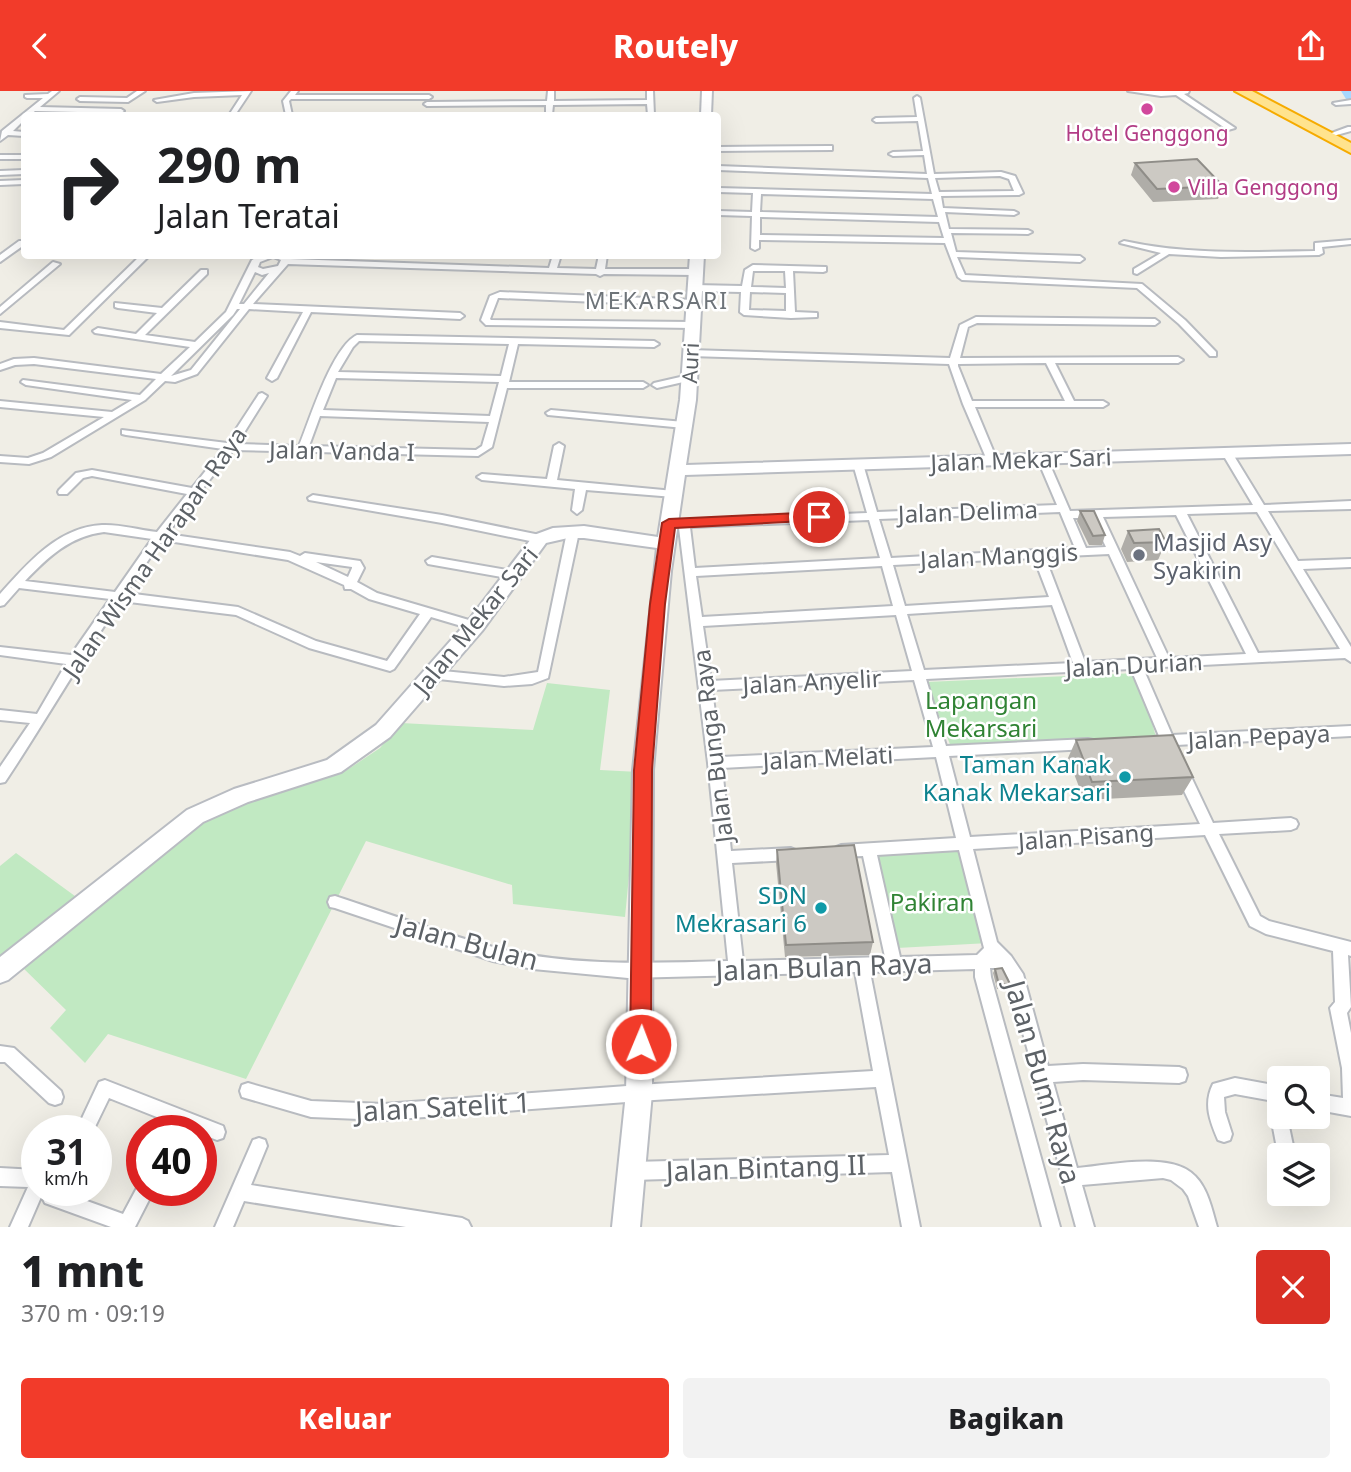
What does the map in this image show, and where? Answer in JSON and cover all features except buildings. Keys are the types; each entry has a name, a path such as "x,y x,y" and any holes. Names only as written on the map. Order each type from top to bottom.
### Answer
{"highway":[{"path":"1242,91 1351,147"},
{"path":"1252,91 1333,134 1351,147"}],"street":[{"path":"128,100 142,91"},
{"path":"549,112 551,91"},
{"path":"650,91 651,112"},
{"path":"706,112 707,91"},
{"path":"1131,91 1189,91"},
{"path":"157,100 247,92"},
{"path":"234,112 247,92"},
{"path":"1178,93 1231,128"},
{"path":"27,96 52,94"},
{"path":"30,112 52,94"},
{"path":"288,112 285,106 292,94 550,103 651,102"},
{"path":"917,97 931,176 959,274 966,278 1139,286 1213,353"},
{"path":"80,99 146,101"},
{"path":"1336,103 1351,102"},
{"path":"33,109 121,111"},
{"path":"876,120 919,119"},
{"path":"3,136 21,120"},
{"path":"1333,134 1351,129"},
{"path":"3,136 21,134"},
{"path":"721,149 829,147"},
{"path":"892,154 926,153"},
{"path":"0,157 21,157"},
{"path":"721,168 797,169 835,174 1005,175 1012,178 1019,193 938,195 721,190"},
{"path":"0,173 21,172"},
{"path":"0,183 21,182"},
{"path":"755,248 757,191"},
{"path":"721,213 1014,213"},
{"path":"755,237 1028,233"},
{"path":"1124,243 1166,253 1319,253 1318,245 1351,241"},
{"path":"0,259 21,244"},
{"path":"1137,271 1166,253"},
{"path":"952,254 1080,259"},
{"path":"0,326 65,333 142,259"},
{"path":"0,459 29,461 40,458 142,398 198,345 234,306 254,262 261,259"},
{"path":"552,271 556,259"},
{"path":"600,273 602,259"},
{"name":"Auri","path":"677,470 688,395 697,259"},
{"path":"253,268 262,272 280,261 600,273 696,272"},
{"path":"0,367 14,362 34,361 181,378 194,372 280,261"},
{"path":"0,311 55,264"},
{"path":"789,268 791,315"},
{"path":"814,315 745,313 746,289 750,269 823,269"},
{"path":"139,336 204,272"},
{"path":"692,325 489,323 485,320 496,295 611,298 694,295 746,289 789,291"},
{"path":"606,323 611,298"},
{"path":"118,305 163,311"},
{"path":"234,306 460,317"},
{"path":"272,378 308,310"},
{"path":"992,460 953,361 964,325 969,321 1155,322"},
{"path":"97,331 198,345"},
{"path":"303,450 333,375 351,342 357,338 654,344"},
{"path":"317,413 493,419 514,343"},
{"path":"690,353 953,361 1178,361"},
{"path":"1049,361 1071,404"},
{"path":"333,375 643,385"},
{"path":"688,395 657,385 689,378"},
{"path":"26,382 142,398"},
{"name":"Jalan Wisma Harapan Raya","path":"0,778 40,719 74,660 158,538 230,447 262,396"},
{"path":"0,404 115,415"},
{"path":"968,404 1103,404"},
{"path":"551,413 684,425"},
{"name":"Jalan Vanda I","path":"125,432 230,447 475,454 486,449 493,419"},
{"path":"551,483 559,446"},
{"name":"Jalan Mekar Sari","path":"677,470 1351,449"},
{"path":"1227,453 1350,655"},
{"path":"1042,458 1082,551"},
{"path":"858,464 941,751 990,945 982,961 983,977 1051,1227"},
{"path":"626,1227 639,1093 643,972 643,770 666,544 676,524 674,494 677,470"},
{"path":"62,492 80,475 92,473 196,492"},
{"path":"482,477 674,494"},
{"path":"577,510 581,486"},
{"path":"313,498 488,527 540,539"},
{"name":"Jalan Delima","path":"873,515 1065,511 1096,514 1351,505"},
{"path":"1179,510 1254,658"},
{"path":"1096,514 1165,662"},
{"path":"676,524 873,515"},
{"name":"Jalan Bunga Raya","path":"676,524 691,572 715,763 736,969"},
{"path":"0,602 60,542 81,531 104,528 158,538 356,563 358,568 349,586"},
{"path":"433,675 506,680 531,679 544,675 573,532"},
{"name":"Jalan Mekar Sari","path":"0,972 195,816 242,795 308,776 345,760 383,731 475,626 540,539 550,534 573,532 666,544"},
{"name":"Jalan Manggis","path":"691,572 1112,550"},
{"path":"1038,554 1081,667"},
{"path":"290,556 324,570 349,586 373,596 475,626"},
{"path":"432,561 513,575"},
{"path":"1296,565 1351,563"},
{"path":"16,584 237,611 313,645 390,666 429,611"},
{"path":"697,622 1056,601"},
{"path":"0,651 74,660"},
{"name":"Jalan Durian","path":"920,676 1350,655"},
{"path":"1135,664 1167,740 1248,912 1255,921 1266,927 1345,948 1343,1007 1338,1008 1350,1068 1351,1098"},
{"name":"Jalan Anyelir","path":"704,686 920,676"},
{"path":"0,715 40,719"},
{"name":"Jalan Pepaya","path":"1140,741 1351,731"},
{"name":"Jalan Melati","path":"715,763 1100,743"},
{"name":"Jalan Pisang","path":"830,852 1291,824"},
{"path":"869,850 894,964"},
{"path":"725,857 804,853"},
{"name":"Jalan Bulan","path":"335,902 494,954 533,962 643,972"},
{"name":"Jalan Bumi Raya","path":"990,945 1015,974 1085,1227"},
{"name":"Jalan Bulan Raya","path":"643,972 1006,961"},
{"path":"861,965 911,1227"},
{"path":"0,1054 8,1054 55,1097"},
{"path":"1043,1074 1083,1072 1178,1075"},
{"path":"639,1093 882,1079"},
{"path":"1224,1134 1215,1103 1219,1090 1235,1086 1267,1092"},
{"path":"92,1115 105,1089 157,1115"},
{"name":"Jalan Satelit 1","path":"248,1091 311,1108 384,1112 639,1093"},
{"path":"1330,1104 1351,1108"},
{"path":"224,1227 259,1146"},
{"name":"Jalan Bintang II","path":"633,1171 898,1163"},
{"path":"1071,1177 1163,1169 1173,1171 1191,1182 1208,1227"},
{"path":"0,1177 21,1178"},
{"path":"239,1192 463,1227"},
{"path":"19,1227 28,1206"},
{"path":"75,1206 127,1226 137,1206"}],"green space":[{"name":"Lapangan Mekarsari","path":"1138,673 1156,737 951,747 926,682"},
{"path":"547,683 610,690 600,770 639,772 625,917 513,904 512,885 366,841 246,1079 108,1034 85,1063 50,1028 66,1010 20,965 193,824 229,805 347,770 380,748 401,723 533,730"},
{"name":"Pakiran","path":"964,845 989,943 897,948 877,853"},
{"path":"16,853 79,899 0,965 0,866"}],"waterway":[{"path":"1348,91 1351,96"}],"place":[{"name":"Hotel Genggong","path":"1147,109"},
{"name":"Villa Genggong","path":"1174,187"},
{"name":"Masjid Asy Syakirin","path":"1139,555"},
{"name":"Taman Kanak Kanak Mekarsari","path":"1125,777"},
{"name":"SDN Mekrasari 6","path":"821,908"}],"district":[{"name":"MEKARSARI","path":"657,300"}],"route":[{"path":"641,1044 643,770 658,604 669,523 819,517"}]}
